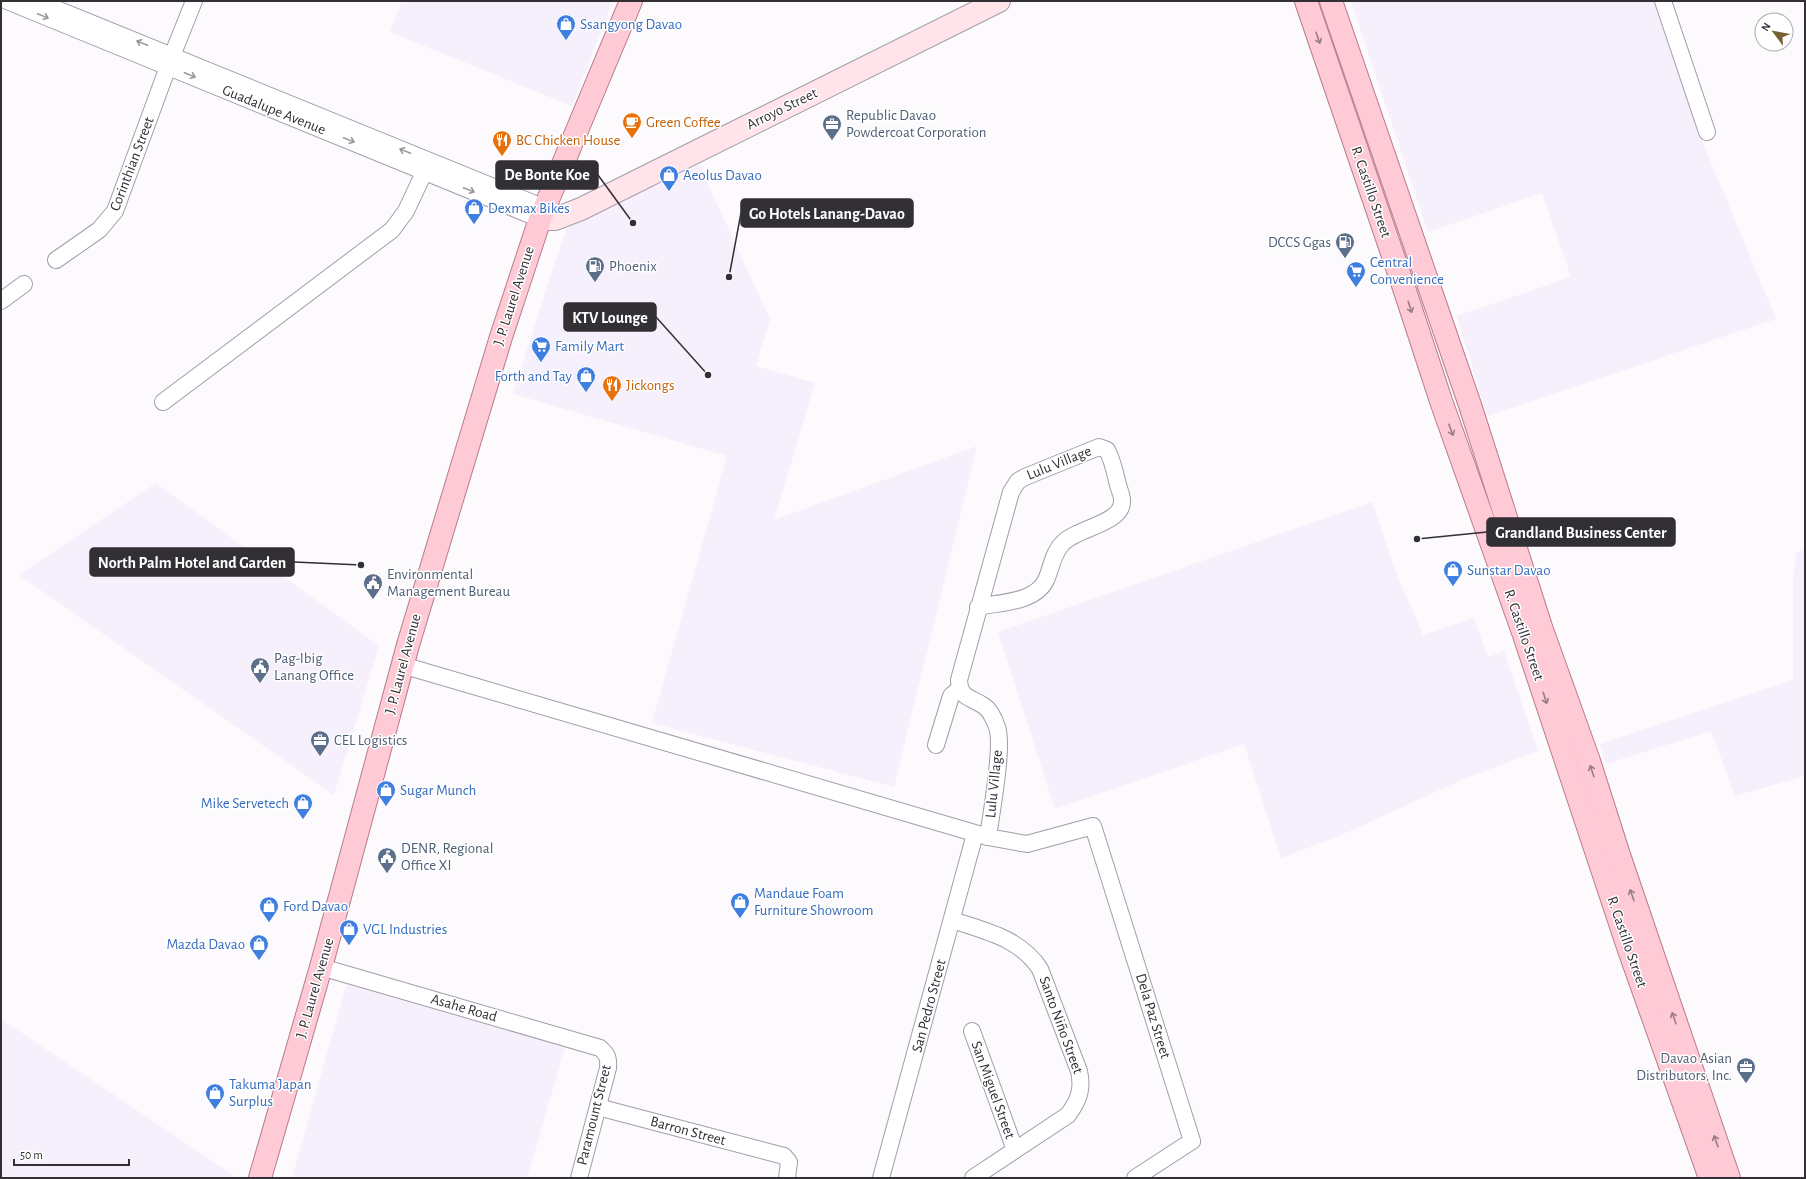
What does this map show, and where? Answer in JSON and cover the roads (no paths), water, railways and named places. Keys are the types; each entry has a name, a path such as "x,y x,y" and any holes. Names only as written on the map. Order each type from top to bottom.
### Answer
{"main road":[{"name":"J. P. Laurel Avenue","path":"260,1178 321,967 402,665 501,337 542,213 630,1"},
{"name":"R. Castillo Street","path":"1306,1 1441,401 1524,635 1629,950 1710,1178"},
{"name":"R. Castillo Street","path":"1331,1 1470,405 1544,634 1729,1178"},
{"path":"1394,259 1416,250"}],"street":[{"name":"Guadalupe Avenue","path":"7,1 97,32 542,213"},
{"name":"Guadalupe Avenue","path":"37,1 97,32"},
{"name":"Corinthian Street","path":"56,260 99,230 115,211 170,61 194,1"},
{"name":"Arroyo Street","path":"542,213 555,219 565,216 999,1"},
{"path":"1663,1 1707,132"},
{"path":"162,402 392,230 406,211 427,166"},
{"path":"1,301 24,284"},
{"name":"Lulu Village","path":"978,607 1026,597 1037,592 1045,581 1061,544 1073,536 1113,517 1120,510 1122,500 1107,450 1099,447 1018,481 1011,492 960,669 959,689 965,696 986,707 998,728 998,756 982,835"},
{"path":"402,665 982,835"},
{"path":"936,744 951,696 959,689"},
{"name":"Dela Paz Street","path":"982,835 1027,844 1093,826 1192,1141 1135,1178"},
{"name":"San Pedro Street","path":"882,1178 952,920 982,835"},
{"name":"Santo Niño Street","path":"952,920 1000,936 1032,956 1040,969 1079,1070 1081,1082 1081,1093 1068,1115 973,1178"},
{"name":"Asahe Road","path":"321,967 592,1045 606,1052"},
{"name":"San Miguel Street","path":"972,1031 1015,1150"},
{"name":"Paramount Street","path":"579,1178 608,1068 609,1060 606,1052"},
{"name":"Barron Street","path":"598,1107 779,1154 784,1156 789,1162 787,1178"}],"place":[{"name":"Ssangyong Davao","path":"566,41"},
{"name":"Green Coffee","path":"632,139"},
{"name":"Republic Davao Powdercoat Corporation","path":"832,141"},
{"name":"BC Chicken House","path":"502,157"},
{"name":"Aeolus Davao","path":"669,192"},
{"name":"De Bonte Koe","path":"633,223"},
{"name":"Dexmax Bikes","path":"474,225"},
{"name":"DCCS Ggas","path":"1345,259"},
{"name":"Go Hotels Lanang-Davao","path":"729,277"},
{"name":"Phoenix","path":"595,283"},
{"name":"Central Convenience","path":"1356,288"},
{"name":"Family Mart","path":"541,363"},
{"name":"KTV Lounge","path":"708,375"},
{"name":"Forth and Tay","path":"586,393"},
{"name":"Jickongs","path":"612,402"},
{"name":"Grandland Business Center","path":"1417,539"},
{"name":"North Palm Hotel and Garden","path":"361,565"},
{"name":"Sunstar Davao","path":"1453,587"},
{"name":"Environmental Management Bureau","path":"373,600"},
{"name":"Pag-Ibig Lanang Office","path":"260,684"},
{"name":"CEL Logistics","path":"320,757"},
{"name":"Sugar Munch","path":"386,807"},
{"name":"Mike Servetech","path":"303,820"},
{"name":"DENR, Regional Office XI","path":"387,874"},
{"name":"Mandaue Foam Furniture Showroom","path":"740,919"},
{"name":"Ford Davao","path":"269,923"},
{"name":"VGL Industries","path":"349,946"},
{"name":"Mazda Davao","path":"259,961"},
{"name":"Davao Asian Distributors, Inc.","path":"1746,1084"},
{"name":"Takuma Japan Surplus","path":"215,1110"}]}
